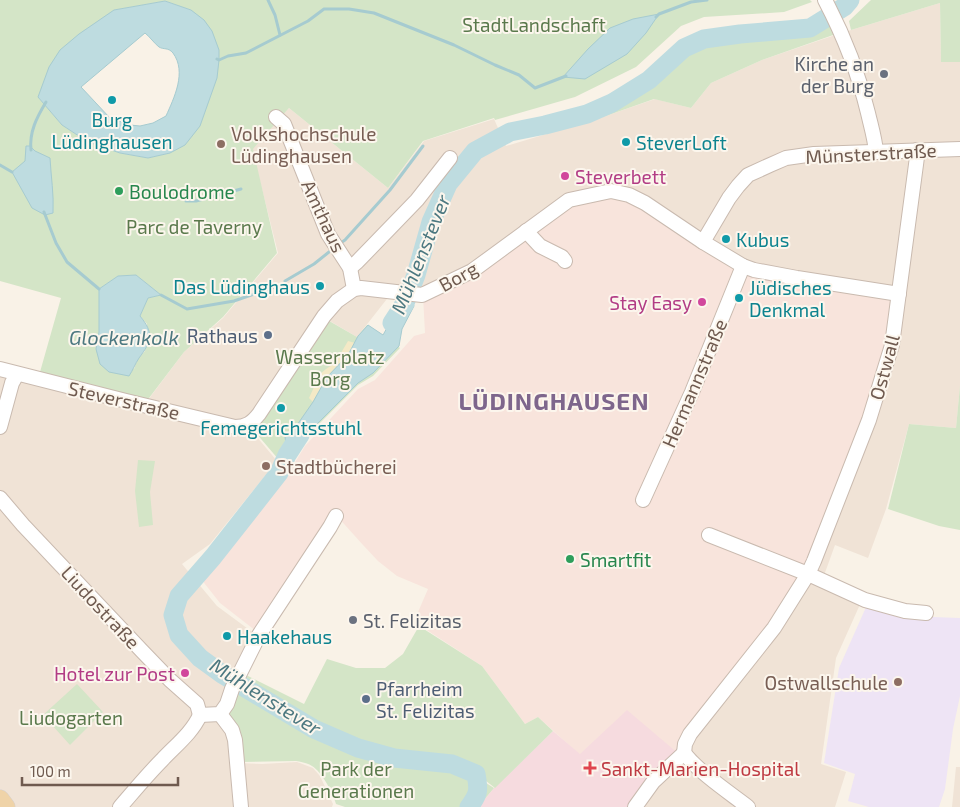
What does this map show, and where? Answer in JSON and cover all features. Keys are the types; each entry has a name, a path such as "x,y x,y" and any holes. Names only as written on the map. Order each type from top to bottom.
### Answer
{"main road":[{"path":"0,799 6,807"}],"street":[{"path":"827,4 839,26 862,89 876,152"},
{"name":"Amthaus","path":"276,117 284,124 328,234 350,268 354,289"},
{"name":"Münsterstraße","path":"703,242 729,198 748,175 786,158 814,154 960,149"},
{"name":"Ostwall","path":"684,753 690,734 774,628 808,574 869,420 892,345 917,150"},
{"path":"350,268 417,200 450,158"},
{"name":"Borg","path":"354,289 361,288 422,295 472,271 569,200 611,191 629,195 645,203 703,242 743,266 754,270 899,294"},
{"path":"526,231 540,246 562,257 565,261"},
{"name":"Hermannstraße","path":"643,500 692,392 743,266"},
{"name":"Steverstraße","path":"0,369 126,401 235,427 242,427 248,425 259,414 324,316 337,300 354,289"},
{"path":"0,427 12,383 17,374"},
{"name":"Liudostraße","path":"0,498 23,525 142,651 197,704 200,715"},
{"path":"220,714 227,704 238,676 259,635 336,516"},
{"path":"709,535 808,574 865,600 905,611 926,614"},
{"path":"120,807 192,728 200,715 220,714"},
{"path":"220,714 232,730 235,740 241,807"},
{"path":"636,807 653,782 684,753 708,776 748,807"}],"shaded area":[{"path":"940,3 941,62 960,62 960,386 956,428 909,424 886,509 868,558 835,545 822,581 862,600 836,658 821,764 846,772 835,807 636,807 901,294 738,259 471,270 422,294 394,290 357,337 323,317 247,425 277,461 210,544 182,564 217,606 259,637 219,712 237,763 297,762 313,768 320,776 333,804 332,807 13,807 0,790 0,372 142,408 184,352 223,318 278,253 252,149 289,108 388,188 424,141 494,119 506,146 603,117 655,99 691,108 711,83 762,60 838,34"},
{"path":"612,193 647,207 744,267 901,294 892,349 807,574 684,753 579,754 538,717 525,724 482,666 416,623 415,619 428,589 397,576 378,561 336,515 261,635 220,603 201,579 291,469 305,446 358,389 375,380 414,336 425,333 423,296 570,202"},
{"name":"Ostwallschule","path":"867,605 905,616 960,618 960,696 953,729 945,789 939,807 869,807 848,801 855,774 824,763 839,668"},
{"name":"Sankt-Marien-Hospital","path":"627,710 680,755 634,807 478,807 494,788 553,731 580,754"},
{"path":"956,767 960,767 960,807 952,807"}],"green space":[{"path":"0,0 810,0 812,2 784,12 704,17 681,26 636,67 575,97 495,120 494,118 423,141 388,188 289,108 253,149 277,253 223,317 184,352 143,406 38,379 61,298 0,281","holes":["165,1 191,10 170,153 148,158 120,153 88,142 62,125 38,97 114,10","136,275 161,295 148,298 140,316 147,324 145,351 137,360 134,369 96,349 99,332 99,289 118,276"]},
{"path":"871,0 960,0 960,62 941,62 940,3 851,30 849,21"},
{"path":"831,24 836,34 762,60 711,83 691,108 654,99 603,117 639,95 683,54 707,44 812,34"},
{"name":"Wasserplatz Borg","path":"324,318 357,337 367,325 400,348 373,376 358,385 314,429 288,470 249,425"},
{"path":"960,386 960,530 939,526 888,509 909,424 956,428"},
{"path":"138,460 155,461 150,492 153,525 139,527 135,491"},
{"path":"419,626 482,666 525,724 538,717 553,731 495,788 476,773 453,761 394,755 357,744 315,726 242,683 246,675 304,704 327,659 356,668 385,668 403,654"},
{"name":"Liudogarten","path":"77,684 103,712 70,745 43,715"},
{"name":"Park der Generationen","path":"239,688 312,731 357,750 395,761 451,767 475,776 494,788 478,807 345,807 336,804 323,778 316,769 308,764 296,761 239,762 226,716"}],"sand":[{"path":"348,341 355,343 348,355 327,378 313,402 309,398 320,374 335,363"}],"water":[{"path":"165,1 191,10 204,20 212,31 219,50 217,78 200,126 185,145 170,153 148,158 120,153 88,142 62,125 38,97 49,67 60,50 79,34 114,10","holes":["145,33 159,47 173,53 179,68 178,85 166,116 153,123 140,126 130,125 110,118 81,87"]},
{"path":"659,14 646,33 627,54 585,79 563,77 610,28 633,19"},
{"path":"26,146 30,146 35,151 50,158 53,213 45,215 32,208 12,172 25,161"},
{"name":"Glockenkolk","path":"136,275 161,295 148,298 140,316 148,327 150,337 147,347 129,376 109,372 100,364 96,349 99,332 99,289 118,276"},
{"path":"401,303 413,303 414,306 402,329 399,346 373,373 358,383 313,428 294,460 291,456 289,457 285,453 287,450 285,437 292,435 327,377 348,355 358,336 368,325 383,335"}],"waterway":[{"path":"268,0 275,15 280,35"},
{"path":"656,17 659,14 691,2 707,0"},
{"name":"Mühlenstever","path":"392,323 405,303 416,275 431,222 448,184 475,151 510,132 587,114 612,103 649,80 684,48 704,39 810,28 844,7 850,0"},
{"path":"217,59 246,53 308,21 324,9 349,9 374,13 454,45 519,75 535,88 566,76"},
{"path":"31,150 32,131 46,102"},
{"path":"339,244 345,240 390,190 423,146"},
{"path":"0,165 12,172"},
{"path":"186,201 196,201 241,189"},
{"path":"44,212 56,243 67,262 99,289"},
{"path":"285,281 314,264 334,248"},
{"path":"161,295 187,309 234,301 274,287"},
{"name":"Mühlenstever","path":"300,435 287,455 279,473 213,557 179,596 173,615 179,635 200,658 222,674 314,729 358,748 394,758 452,764 476,774 477,792 475,799 469,807"}],"place":[{"name":"Kirche an der Burg","path":"884,74"},
{"name":"Burg Lüdinghausen","path":"112,100"},
{"name":"SteverLoft","path":"626,142"},
{"name":"Volkshochschule Lüdinghausen","path":"221,144"},
{"name":"Steverbett","path":"565,176"},
{"name":"Boulodrome","path":"119,191"},
{"name":"Kubus","path":"726,239"},
{"name":"Das Lüdinghaus","path":"320,286"},
{"name":"Jüdisches Denkmal","path":"739,298"},
{"name":"Stay Easy","path":"702,302"},
{"name":"Rathaus","path":"268,335"},
{"name":"Femegerichtsstuhl","path":"281,408"},
{"name":"Stadtbücherei","path":"266,466"},
{"name":"Smartfit","path":"570,559"},
{"name":"St. Felizitas","path":"353,620"},
{"name":"Haakehaus","path":"227,636"},
{"name":"Hotel zur Post","path":"185,673"},
{"name":"Ostwallschule","path":"898,682"},
{"name":"Pfarrheim St. Felizitas","path":"366,699"},
{"name":"Sankt-Marien-Hospital","path":"590,768"}],"district":[{"name":"LÜDINGHAUSEN","path":"554,400"}],"park label":[{"name":"StadtLandschaft","path":"534,24"},
{"name":"Parc de Taverny","path":"194,226"}]}
